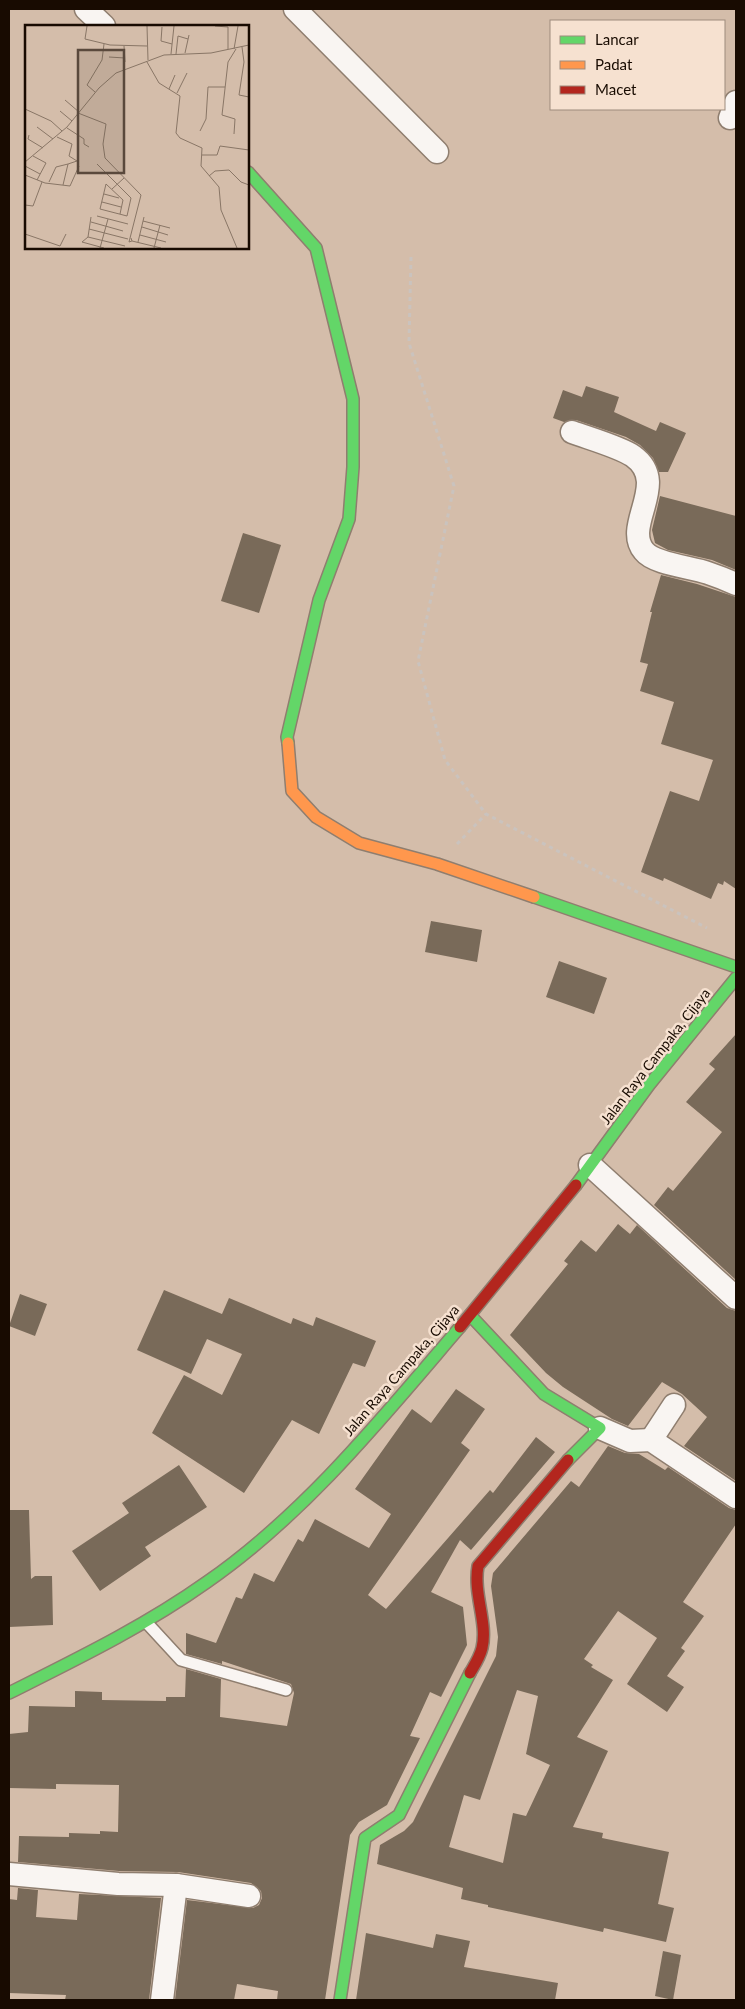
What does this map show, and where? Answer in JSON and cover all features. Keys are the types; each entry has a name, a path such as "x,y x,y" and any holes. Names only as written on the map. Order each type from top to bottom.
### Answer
{"street":[{"path":"86,9 103,25"},
{"path":"295,9 437,152"},
{"path":"249,173 316,248 354,399 354,467 349,520 319,600 287,738 292,792 316,817 359,843 437,864 736,967"},
{"path":"572,432 633,456 647,474 648,486 637,537 643,550 651,557 708,573 736,584"},
{"name":"Jalan Raya Campaka, Cijaya","path":"9,1693 126,1635 208,1582 266,1536 315,1489 361,1440 470,1315 590,1165 649,1085 733,987"},
{"path":"590,1165 736,1298"},
{"path":"470,1315 544,1394 600,1428 630,1441 650,1440 736,1497"},
{"path":"650,1440 674,1405"},
{"path":"340,2000 365,1838 371,1831 390,1823 399,1815 482,1649 484,1633 475,1589 478,1566 570,1458 600,1428"},
{"path":"9,1874 118,1884 176,1885 250,1896"},
{"path":"162,2000 176,1885"}],"lane":[{"path":"146,1622 181,1660 286,1690"}],"path":[{"path":"411,257 410,343 454,486 418,661 444,760 486,814 710,930"},
{"path":"437,864 486,814"}],"building":[{"path":"586,386 619,397 614,412 656,431 660,422 686,433 668,472 659,472 653,458 640,445 626,437 576,420 564,422 553,418 563,390 582,397"},
{"path":"660,496 736,516 736,570 712,560 668,550 655,543 652,530"},
{"path":"243,533 281,545 259,613 221,601"},
{"path":"661,575 736,597 736,889 724,881 723,885 718,883 711,899 664,878 663,881 641,872 670,791 699,801 713,760 661,744 674,702 640,691 648,664 640,662 652,612 650,612"},
{"path":"431,921 482,930 477,962 425,952"},
{"path":"559,961 607,978 594,1014 546,997"},
{"path":"736,1034 736,1280 654,1205 668,1187 673,1191 722,1132 686,1102 715,1069 709,1064"},
{"path":"618,1224 630,1234 637,1225 727,1308 736,1311 736,1481 684,1446 707,1417 682,1394 662,1382 628,1426 612,1419 563,1387 546,1373 510,1335 568,1264 564,1261 581,1240 596,1252"},
{"path":"164,1290 222,1314 229,1298 291,1324 293,1318 313,1326 316,1317 376,1341 365,1367 353,1363 319,1434 292,1420 244,1493 152,1433 184,1375 222,1395 242,1354 207,1339 191,1374 137,1350"},
{"path":"20,1294 47,1304 35,1336 9,1326"},
{"path":"456,1389 485,1409 461,1443 470,1450 368,1595 386,1609 490,1490 493,1493 536,1437 555,1452 471,1550 460,1540 431,1592 463,1607 467,1645 441,1697 430,1692 410,1736 420,1738 387,1805 359,1822 350,1835 325,2000 277,2000 278,1991 237,1984 234,2000 175,2000 187,1900 253,1908 259,1905 262,1898 261,1891 251,1883 178,1872 119,1871 18,1862 19,1836 69,1837 69,1833 100,1834 100,1831 118,1832 119,1785 56,1784 56,1789 9,1788 9,1734 28,1732 29,1706 75,1707 75,1691 102,1692 102,1700 166,1701 166,1697 185,1697 186,1669 221,1679 220,1717 287,1726 294,1693 291,1684 222,1661 222,1664 186,1654 186,1633 216,1643 236,1597 242,1599 254,1573 274,1582 298,1539 303,1542 315,1519 369,1548 391,1514 355,1489 412,1409 431,1423"},
{"path":"608,1446 625,1453 639,1454 665,1470 668,1467 729,1508 736,1510 736,1524 683,1602 704,1616 681,1648 685,1651 667,1676 684,1687 667,1712 627,1684 657,1638 618,1611 584,1659 593,1665 591,1667 613,1680 577,1737 608,1751 573,1827 603,1833 602,1838 669,1852 658,1904 674,1908 666,1942 604,1928 603,1932 488,1907 488,1905 461,1899 463,1888 377,1864 380,1845 404,1831 413,1822 496,1656 498,1637 491,1586 493,1573 571,1481 579,1487","holes":["517,1690 538,1696 526,1754 550,1765 526,1816 513,1813 503,1863 449,1847 464,1795 480,1800"]},
{"path":"179,1465 207,1507 145,1547 151,1556 100,1591 72,1551 129,1513 122,1503"},
{"path":"9,1510 29,1510 31,1579 35,1576 52,1576 53,1625 9,1627"},
{"path":"18,1888 38,1890 36,1917 77,1920 79,1894 161,1898 149,2000 65,2000 66,1995 9,1993 9,1899 17,1900"},
{"path":"366,1933 433,1948 436,1934 470,1941 464,1967 558,1983 555,2000 356,2000"},
{"path":"663,1951 681,1955 673,2000 655,1996"}],"traffic: fast":[{"path":"249,173 316,248 353,399 353,467 349,519 319,600 287,737 288,743"},
{"path":"534,897 736,967"},
{"path":"576,1185 649,1085 736,978"},
{"path":"470,1315 544,1394 600,1428 568,1460"},
{"path":"9,1693 60,1668 159,1613 207,1582 243,1555 277,1526 341,1463 460,1327"},
{"path":"340,2000 365,1838 399,1815 470,1673"}],"traffic: slow":[{"path":"288,743 292,791 316,817 359,843 437,864 534,897"}],"traffic: jam":[{"path":"460,1327 576,1185"},
{"path":"470,1673 480,1655 483,1638 477,1587 478,1566 568,1460"}]}
